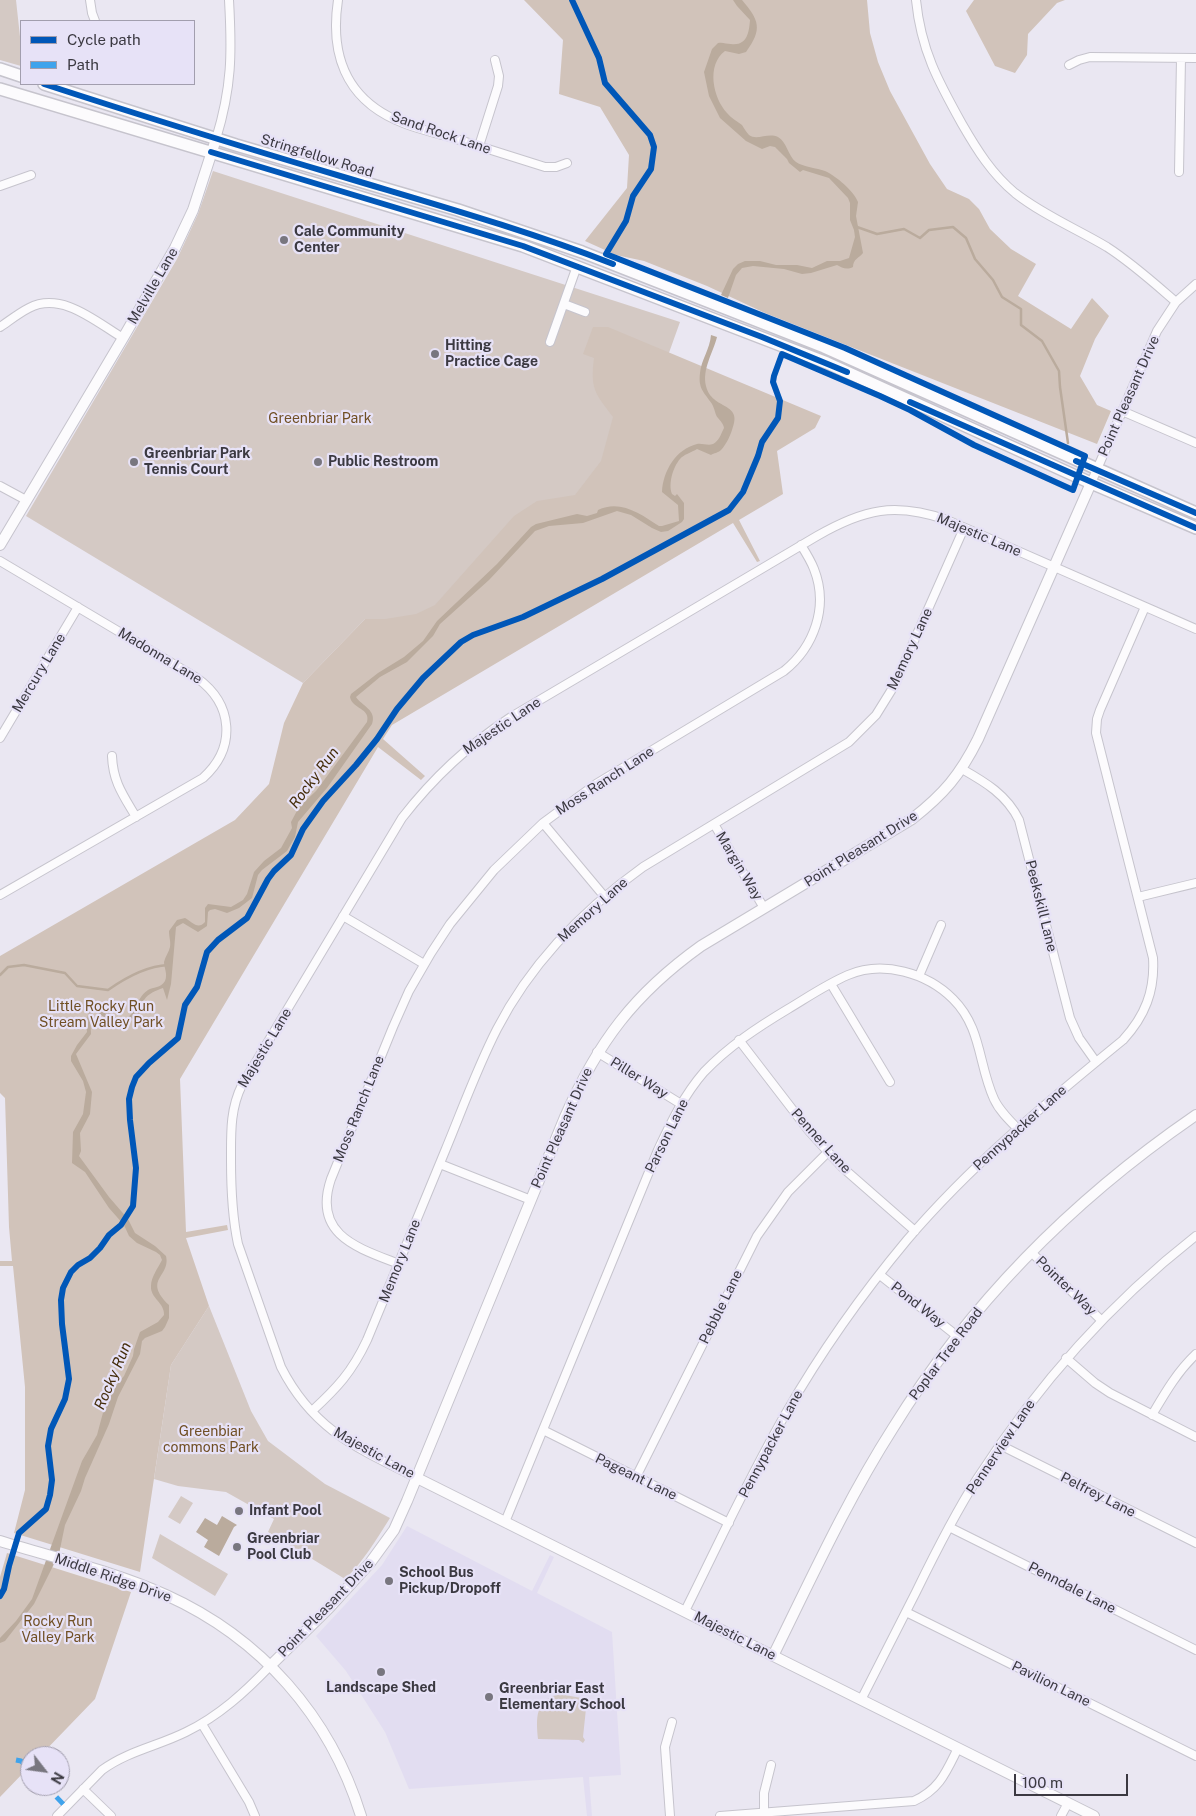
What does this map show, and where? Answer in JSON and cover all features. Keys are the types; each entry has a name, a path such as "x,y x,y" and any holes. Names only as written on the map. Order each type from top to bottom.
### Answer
{"main road":[{"path":"0,69 20,76"},
{"name":"Stringfellow Road","path":"47,85 216,138 458,210 582,252 824,347 1196,513"},
{"name":"Stringfellow Road","path":"0,89 492,235 577,266 827,363 1091,483 1196,528"}],"street":[{"path":"90,0 92,14 95,20"},
{"name":"Melville Lane","path":"0,544 164,269 193,210 224,112 230,80 232,45 229,0"},
{"name":"Sand Rock Lane","path":"338,0 335,27 338,52 349,79 366,101 382,113 400,122 545,167 556,167 567,163"},
{"path":"916,0 920,30 932,67 978,152 991,169 1017,194 1119,255 1176,302"},
{"path":"1069,65 1090,57 1196,58"},
{"path":"1179,172 1181,58"},
{"path":"479,146 498,86 499,76 495,60"},
{"path":"0,186 31,175"},
{"path":"550,342 577,266"},
{"name":"Point Pleasant Drive","path":"57,1816 102,1770 120,1758 175,1738 202,1724 234,1701 329,1608 370,1563 394,1530 578,1087 598,1052 626,1012 662,975 701,946 912,819 943,793 962,768 978,738 1157,331 1176,302 1196,284"},
{"path":"0,327 29,308 38,304 54,303 74,309 123,338"},
{"path":"564,304 585,312"},
{"path":"1122,411 1196,443"},
{"path":"0,486 26,500"},
{"name":"Majestic Lane","path":"1094,1816 417,1478 345,1440 327,1427 293,1388 281,1367 238,1244 232,1208 231,1122 234,1104 242,1085 343,916 406,812 442,771 467,748 511,717 847,519 882,510 901,510 922,513 947,520 1196,629"},
{"name":"Memory Lane","path":"312,1411 341,1383 357,1361 485,1055 512,1002 533,973 556,944 604,896 643,867 836,751 872,720 894,686 964,528"},
{"name":"Moss Ranch Lane","path":"399,1264 357,1248 343,1238 332,1223 327,1206 327,1195 331,1179 393,1027 424,964 450,924 479,887 509,854 543,823 596,784 784,671 797,659 814,632 820,609 817,577 801,545"},
{"name":"Madonna Lane","path":"0,561 197,678 214,693 223,709 226,727 226,740 222,753 211,771 203,778 0,895"},
{"name":"Pennypacker Lane","path":"685,1611 768,1446 802,1386 838,1331 880,1275 915,1231 962,1180 1017,1128 1123,1040 1134,1028 1145,1009 1153,981 1153,958 1098,745 1097,724 1100,710 1145,606"},
{"name":"Mercury Lane","path":"0,738 78,607"},
{"path":"112,756 113,772 116,781 136,817"},
{"name":"Peekskill Lane","path":"962,768 988,784 1004,797 1019,820 1070,1018 1079,1038 1096,1062"},
{"path":"543,823 604,896"},
{"name":"Margin Way","path":"714,824 764,908"},
{"path":"1138,897 1196,883"},
{"path":"343,916 424,964"},
{"path":"919,976 941,925"},
{"name":"Parson Lane","path":"505,1522 658,1150 681,1104 704,1072 739,1040 758,1027 849,975 874,970 899,971 919,976 938,986 948,994 965,1014 977,1039 993,1097 1000,1110 1017,1128"},
{"path":"831,984 890,1082"},
{"name":"Penner Lane","path":"739,1040 809,1131 828,1152 843,1168 915,1231"},
{"name":"Piller Way","path":"598,1052 681,1104"},
{"name":"Poplar Tree Road","path":"773,1656 842,1518 874,1460 911,1399 957,1336 1031,1252 1086,1200 1116,1174 1196,1115"},
{"name":"Pebble Lane","path":"636,1477 757,1236 788,1192 828,1152"},
{"path":"440,1164 530,1200"},
{"name":"Pennerview Lane","path":"861,1700 949,1527 976,1480 1035,1396 1066,1358 1101,1320 1162,1264 1196,1236"},
{"name":"Pointer Way","path":"1031,1252 1101,1320"},
{"name":"Pond Way","path":"880,1275 957,1336"},
{"path":"1152,1415 1169,1385 1196,1354"},
{"path":"1066,1358 1102,1388 1196,1437"},
{"name":"Pageant Lane","path":"543,1430 729,1523"},
{"name":"Pelfrey Lane","path":"1000,1445 1196,1544"},
{"name":"Penndale Lane","path":"949,1527 1196,1650"},
{"name":"Middle Ridge Drive","path":"0,1541 135,1583 189,1606 225,1628 256,1652 304,1705 320,1728 345,1774 361,1816"},
{"name":"Pavilion Lane","path":"906,1612 1196,1756"},
{"path":"670,1816 666,1747 672,1722"},
{"path":"202,1724 249,1802 255,1816"},
{"path":"720,1816 914,1801 929,1794 940,1782 958,1748"},
{"path":"764,1813 764,1793 771,1764"},
{"path":"83,1789 111,1816"},
{"path":"1061,1816 1068,1803"}],"shaded area":[{"path":"733,0 742,0 748,7 755,19 757,31 746,52 739,54 725,51 715,64 715,90 722,107 752,137 770,135 778,137 796,162 829,173 849,189 858,202 856,216 863,253 855,260 853,267 843,268 837,265 811,273 802,274 784,269 753,266 742,268 736,275 728,298 721,295 733,269 738,264 745,261 760,261 776,265 797,265 812,268 827,261 840,261 849,258 855,237 850,220 850,203 848,198 829,178 803,170 800,172 775,147 770,146 762,149 746,141 720,118 709,96 704,72 712,49 718,43 741,43 748,34 750,20"},
{"path":"711,335 717,337 705,373 706,386 709,394 714,399 731,410 735,421 725,446 720,451 711,455 697,449 685,455 677,462 672,476 671,490 672,494 675,496 677,494 684,503 684,519 682,522 668,531 661,532 631,515 617,511 583,523 549,526 535,531 489,580 440,624 433,636 407,662 380,677 356,697 371,712 372,724 327,788 298,822 295,837 287,851 258,875 252,898 239,908 227,913 215,909 210,910 208,912 207,926 198,932 183,923 176,927 171,984 167,1000 163,988 152,992 143,1001 141,1011 137,1016 118,1026 112,1024 98,1013 95,1012 90,1015 91,1034 76,1054 92,1092 90,1114 80,1133 81,1151 79,1156 128,1219 135,1233 166,1256 165,1269 159,1279 158,1289 169,1305 169,1318 162,1331 142,1341 140,1354 118,1397 109,1424 65,1525 59,1554 34,1604 5,1641 0,1643 0,1638 16,1621 32,1599 82,1461 97,1435 104,1409 118,1383 124,1376 133,1356 140,1332 158,1322 164,1315 162,1307 151,1290 153,1276 162,1260 160,1255 137,1243 129,1236 124,1225 109,1208 85,1172 72,1163 73,1132 83,1114 86,1092 83,1081 71,1061 71,1056 87,1032 90,1011 94,1009 104,1010 117,1019 112,1018 116,1022 124,1020 133,1012 143,994 165,981 164,962 170,947 169,931 177,920 185,918 195,925 200,925 205,922 205,908 208,904 231,907 243,900 247,894 254,872 264,861 281,848 292,828 291,822 299,807 316,791 367,722 368,717 364,711 351,701 351,694 378,673 404,657 423,641 437,621 497,564 531,527 536,524 577,514 587,516 597,513 598,510 606,507 614,506 630,509 659,526 679,521 678,505 662,492 668,469 677,456 690,447 697,444 709,445 715,443 724,428 712,404 702,390 700,383 701,368"},
{"path":"222,1516 237,1525 234,1527 219,1556 204,1547 208,1540 196,1532 205,1518 217,1525"},
{"name":"Greenbriar East Elementary School","path":"407,1526 532,1591 550,1555 554,1557 537,1593 612,1632 621,1775 589,1777 592,1816 587,1816 583,1777 409,1789 385,1732 346,1671 316,1636 382,1565"}],"green space":[{"path":"0,0 16,0 20,37 20,66 0,60"},
{"path":"524,0 867,0 870,33 878,62 890,91 930,164 947,189 969,199 979,209 990,229 1011,249 1036,264 1018,296 1071,329 1092,298 1109,316 1095,339 1080,376 1097,405 1111,411 1097,444 765,313 707,286 644,261 616,255 585,241 627,188 629,155 600,107 559,94 563,40"},
{"path":"974,0 1065,0 1057,3 1028,34 1027,55 1015,73 995,66 966,11"},
{"name":"Greenbriar Park","path":"213,171 680,322 622,484 415,656 385,619 365,619 303,683 26,516 177,259 198,214"},
{"name":"Little Rocky Run Stream Valley Park","path":"593,327 608,327 821,416 815,428 777,451 783,494 739,520 760,561 757,562 733,523 392,725 383,739 425,776 421,780 378,747 180,1079 186,1232 227,1225 228,1230 186,1238 209,1306 171,1365 140,1572 14,1533 25,1490 25,1387 13,1266 0,1266 0,1261 12,1261 9,1227 5,1098 0,1093 0,956 235,820 269,784 284,723 303,683 365,619 385,619 416,614 435,605 514,516 537,501 575,495 601,461 613,417 595,390 593,377 594,358 583,354"},
{"name":"Greenbiar commons Park","path":"209,1306 251,1411 268,1441 325,1484 390,1518 363,1558 345,1579 268,1532 274,1519 226,1492 178,1486 154,1479 171,1365"},
{"path":"181,1496 193,1503 180,1524 168,1517"},
{"path":"160,1534 228,1574 215,1596 152,1558"},
{"name":"Rocky Run Valley Park","path":"7,1553 131,1592 95,1699 50,1746 20,1746 20,1776 0,1797 0,1577"},
{"path":"559,1694 587,1699 583,1737 585,1740 583,1743 579,1740 538,1739 537,1717 541,1706 551,1697"}],"waterway":[{"path":"857,227 877,234 904,229 920,238 929,230 953,227 966,238 975,259 993,280 1002,297 1021,309 1021,325 1042,341 1059,371 1068,443"},
{"path":"0,975 8,967 24,965 65,973 77,986 108,990 136,973 168,965"}],"marked path":[{"path":"16,1760 20,1761"},
{"path":"56,1796 66,1807"}],"cycle path":[{"path":"0,1596 4,1589 19,1533 46,1509 50,1495 52,1480 48,1446 51,1429 65,1399 69,1379 62,1324 61,1300 63,1288 71,1272 100,1248 109,1235 121,1225 133,1206 136,1168 129,1099 136,1077 178,1038 185,1005 197,987 207,952 218,940 247,918 268,879 291,855 303,829 323,801 356,765 377,739 397,709 423,678 461,642 473,635 523,617 602,579 729,510 743,492 762,442 778,418 780,401 773,382 782,354 910,410 974,445 1073,490 1085,456 845,348 606,254 626,221 633,196 651,169 654,147 650,135 605,83 599,58 572,0"},
{"path":"47,85 233,144 481,218 613,264"},
{"path":"211,152 523,246 762,337 847,372"},
{"path":"910,402 1196,528"},
{"path":"1076,461 1196,513"}],"place":[{"name":"Cale Community Center","path":"284,240"},
{"name":"Hitting Practice Cage","path":"435,354"},
{"name":"Greenbriar Park Tennis Court","path":"134,462"},
{"name":"Public Restroom","path":"318,462"},
{"name":"Infant Pool","path":"239,1511"},
{"name":"Greenbriar Pool Club","path":"237,1547"},
{"name":"School Bus Pickup/Dropoff","path":"389,1581"},
{"name":"Landscape Shed","path":"381,1672"},
{"name":"Greenbriar East Elementary School","path":"489,1697"}],"water label":[{"name":"Rocky Run","path":"314,778"},
{"name":"Rocky Run","path":"113,1376"}]}
